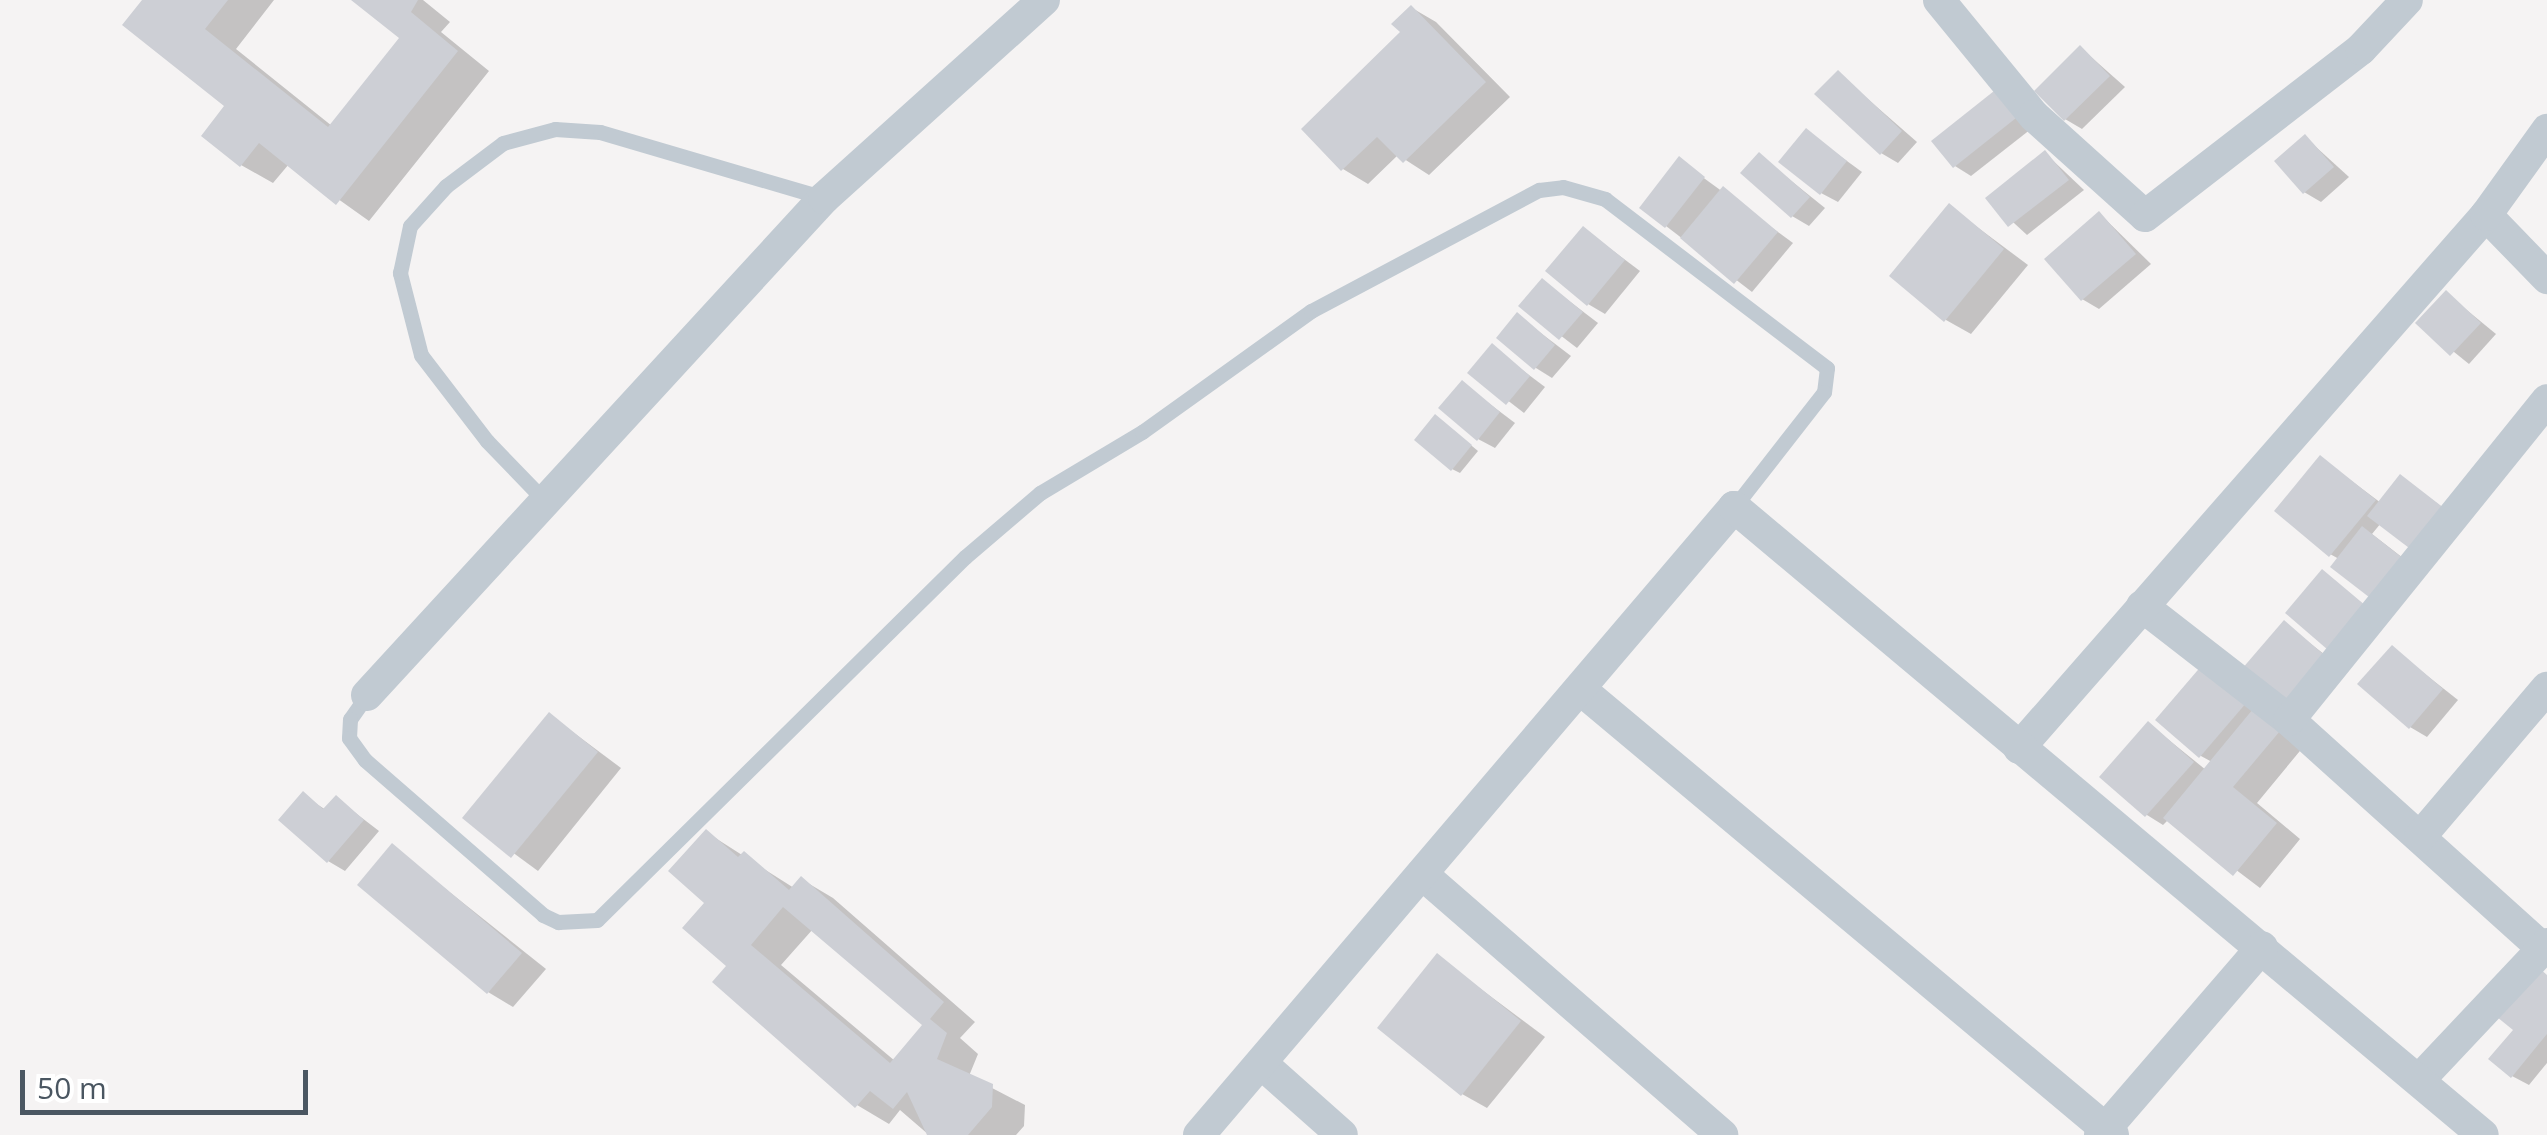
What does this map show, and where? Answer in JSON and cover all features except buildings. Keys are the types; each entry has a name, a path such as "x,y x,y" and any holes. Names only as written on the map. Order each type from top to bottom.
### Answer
{"street":[{"path":"368,695 824,198 1044,0"},
{"path":"1940,0 2034,116 2145,216 2362,49 2407,0"},
{"path":"2019,748 2486,215 2547,130"},
{"path":"2486,215 2547,278"},
{"path":"2289,720 2547,400"},
{"path":"1199,1135 1734,507 2482,1135"},
{"path":"2142,606 2289,720 2545,946 2419,1080"},
{"path":"2420,837 2547,688"},
{"path":"1580,689 2106,1133 2262,948"},
{"path":"1422,874 1722,1135"},
{"path":"1260,1062 1342,1135"}],"lane":[{"path":"544,500 486,441 420,355 400,273 410,226 446,186 502,142 555,128 600,132 824,198"},
{"path":"368,695 350,719 349,738 365,760 543,915 558,922 597,920 965,557 1040,493 1142,432 1311,310 1538,190 1564,186 1604,199 1827,368 1824,392 1734,507"}]}
